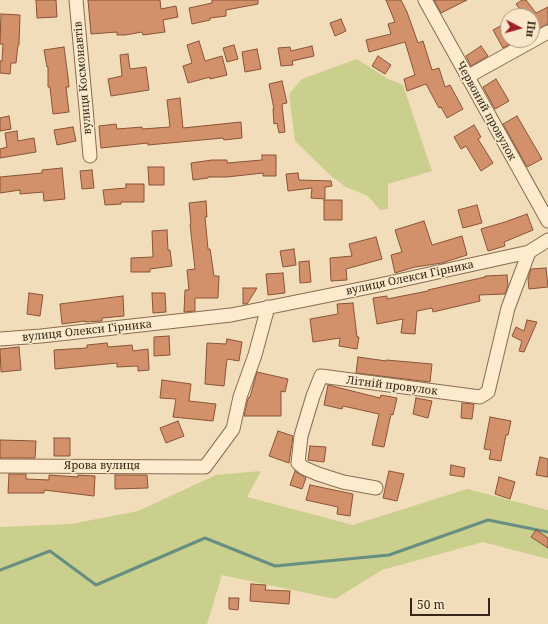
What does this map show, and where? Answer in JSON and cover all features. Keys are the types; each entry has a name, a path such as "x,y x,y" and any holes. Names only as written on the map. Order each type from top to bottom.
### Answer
{"street":[{"name":"вулиця Космонавтів","path":"76,0 90,156"},
{"name":"Червоний провулок","path":"425,0 548,221"},
{"path":"467,77 548,32"},
{"name":"вулиця Олекси Гірника","path":"0,339 41,336 231,315 370,287 529,252 548,240"},
{"name":"Літній провулок","path":"376,488 343,482 318,474 304,468 298,463 301,436 313,396 321,376 480,397 488,392 508,308 529,252"},
{"name":"Ярова вулиця","path":"0,466 205,467 233,429 240,397 255,355 268,308"}],"green space":[{"path":"357,59 388,79 403,85 432,171 388,184 388,209 380,210 368,196 346,187 331,176 295,141 289,94 302,79"},
{"path":"261,471 247,497 353,525 467,489 548,510 548,559 483,542 382,570 335,599 222,575 207,624 0,624 0,527 71,524 138,511 216,475"}],"building":[{"path":"36,0 56,0 57,17 37,18"},
{"path":"88,0 160,0 161,9 176,6 178,17 163,20 165,32 143,35 142,32 125,35 117,35 117,32 91,34"},
{"path":"212,0 258,0 258,4 226,10 226,16 210,18 210,20 192,24 189,8 212,3"},
{"path":"386,0 401,0 418,43 423,41 432,70 439,68 445,87 450,85 463,109 447,118 441,107 439,108 426,84 407,91 404,79 415,75 405,42 369,52 366,40 391,34 388,24 395,22"},
{"path":"434,0 467,0 441,13"},
{"path":"522,0 526,0 532,8 519,8 516,4"},
{"path":"548,7 548,24 540,28 540,11"},
{"path":"1,14 20,15 19,45 16,63 11,63 10,74 0,73 0,61 2,61 3,44 0,44"},
{"path":"341,19 346,31 335,36 330,23"},
{"path":"500,26 500,43 493,30"},
{"path":"199,41 205,61 222,56 227,75 210,79 210,77 188,83 183,66 192,63 187,45"},
{"path":"234,45 238,59 227,62 223,48"},
{"path":"312,46 314,56 292,61 293,65 281,66 278,48 290,47 291,51"},
{"path":"481,46 488,56 471,66 466,56"},
{"path":"64,47 69,87 66,87 69,112 53,114 50,87 48,87 48,67 44,50"},
{"path":"257,49 261,69 245,72 242,52"},
{"path":"128,54 130,69 146,67 149,90 111,96 108,79 122,76 120,55"},
{"path":"378,56 391,65 385,74 372,66"},
{"path":"496,79 509,101 495,109 483,87"},
{"path":"282,81 287,103 282,104 285,132 279,133 277,123 274,124 274,109 269,84"},
{"path":"180,98 183,128 241,122 242,138 224,140 223,138 148,145 148,143 101,148 99,126 116,124 117,129 170,127 167,100"},
{"path":"9,116 11,129 0,131 0,118"},
{"path":"517,116 542,159 527,167 503,124"},
{"path":"474,125 481,137 478,139 493,163 481,171 466,146 461,149 454,137"},
{"path":"73,127 76,141 57,145 54,130"},
{"path":"17,131 18,141 34,138 36,152 0,158 0,149 7,147 5,133"},
{"path":"262,155 276,155 276,176 263,176 263,173 227,177 208,177 193,180 191,163 212,160 227,160 227,163 262,160"},
{"path":"148,167 164,167 164,185 149,185"},
{"path":"62,168 65,199 44,201 43,192 20,194 20,190 0,193 0,177 42,173 42,170"},
{"path":"92,170 94,188 82,189 80,171"},
{"path":"298,173 299,180 331,181 332,186 325,187 325,199 311,198 312,188 288,191 286,174"},
{"path":"126,184 144,184 144,202 121,202 121,204 105,205 103,190 126,188"},
{"path":"324,200 342,200 342,220 324,220"},
{"path":"206,201 207,217 205,217 208,249 210,249 214,276 219,276 218,298 195,298 195,311 184,312 185,290 189,290 187,270 195,269 189,203"},
{"path":"477,205 482,223 463,228 458,210"},
{"path":"527,214 533,230 504,242 505,246 488,251 481,229"},
{"path":"424,221 432,245 462,236 467,255 442,263 415,267 395,273 391,255 402,252 395,230"},
{"path":"167,230 168,250 170,250 172,266 150,269 150,272 131,272 131,258 153,257 152,231"},
{"path":"376,237 382,259 346,269 347,280 331,281 330,258 352,256 349,244"},
{"path":"294,249 296,265 283,267 280,251"},
{"path":"309,261 311,282 300,283 299,262"},
{"path":"546,268 548,287 529,289 528,279 531,269"},
{"path":"283,273 285,293 268,295 266,274"},
{"path":"507,275 508,286 505,294 479,295 480,301 433,312 432,308 417,311 415,334 401,333 403,319 377,324 373,298 387,296 387,299 428,291 485,276"},
{"path":"243,288 257,288 247,304 243,304"},
{"path":"29,293 43,295 40,316 27,314"},
{"path":"152,293 165,293 166,312 153,313"},
{"path":"123,296 124,316 102,318 102,321 85,321 62,324 60,304"},
{"path":"353,303 357,337 359,337 357,349 339,346 340,338 313,342 310,319 338,314 337,304"},
{"path":"527,320 537,322 524,352 519,351 522,341 512,336 516,327 524,331"},
{"path":"169,336 170,355 154,356 154,337"},
{"path":"227,339 242,342 239,361 227,359 224,386 205,384 207,343 226,344"},
{"path":"107,343 108,347 132,345 133,351 148,349 149,370 138,371 138,366 117,367 117,363 55,369 54,350 87,348 87,345"},
{"path":"19,347 21,370 1,372 0,349"},
{"path":"358,357 386,361 432,364 430,382 356,373"},
{"path":"257,372 288,379 285,392 281,391 281,416 244,416"},
{"path":"162,380 191,384 189,401 216,404 213,421 173,417 176,399 160,398"},
{"path":"328,385 380,398 381,395 397,398 393,415 391,414 384,447 372,445 379,414 343,406 342,409 324,405"},
{"path":"416,398 432,401 428,418 413,414"},
{"path":"462,403 474,404 472,419 461,418"},
{"path":"490,417 511,421 508,435 506,435 501,461 489,459 491,450 484,449"},
{"path":"178,421 184,436 166,443 160,428"},
{"path":"278,431 293,436 289,463 269,456"},
{"path":"54,438 70,438 70,456 54,456"},
{"path":"0,440 36,441 35,458 0,458"},
{"path":"310,446 326,447 324,462 308,460"},
{"path":"540,457 548,459 548,477 536,475"},
{"path":"451,465 465,468 464,477 450,475"},
{"path":"295,471 306,478 302,489 290,485"},
{"path":"389,471 404,474 397,501 383,498"},
{"path":"9,474 26,474 26,479 49,480 49,475 78,477 78,475 95,476 94,496 44,490 44,493 8,493"},
{"path":"115,475 147,475 148,488 115,489"},
{"path":"499,477 515,482 510,499 495,494"},
{"path":"310,485 353,494 350,516 337,514 338,507 306,500"},
{"path":"536,530 548,538 548,548 531,537"},
{"path":"251,584 266,585 265,590 290,591 289,604 250,601"},
{"path":"229,598 239,598 238,610 229,609"}],"waterway":[{"path":"0,570 50,551 96,585 205,538 275,566 389,555 488,520 548,532"}]}
